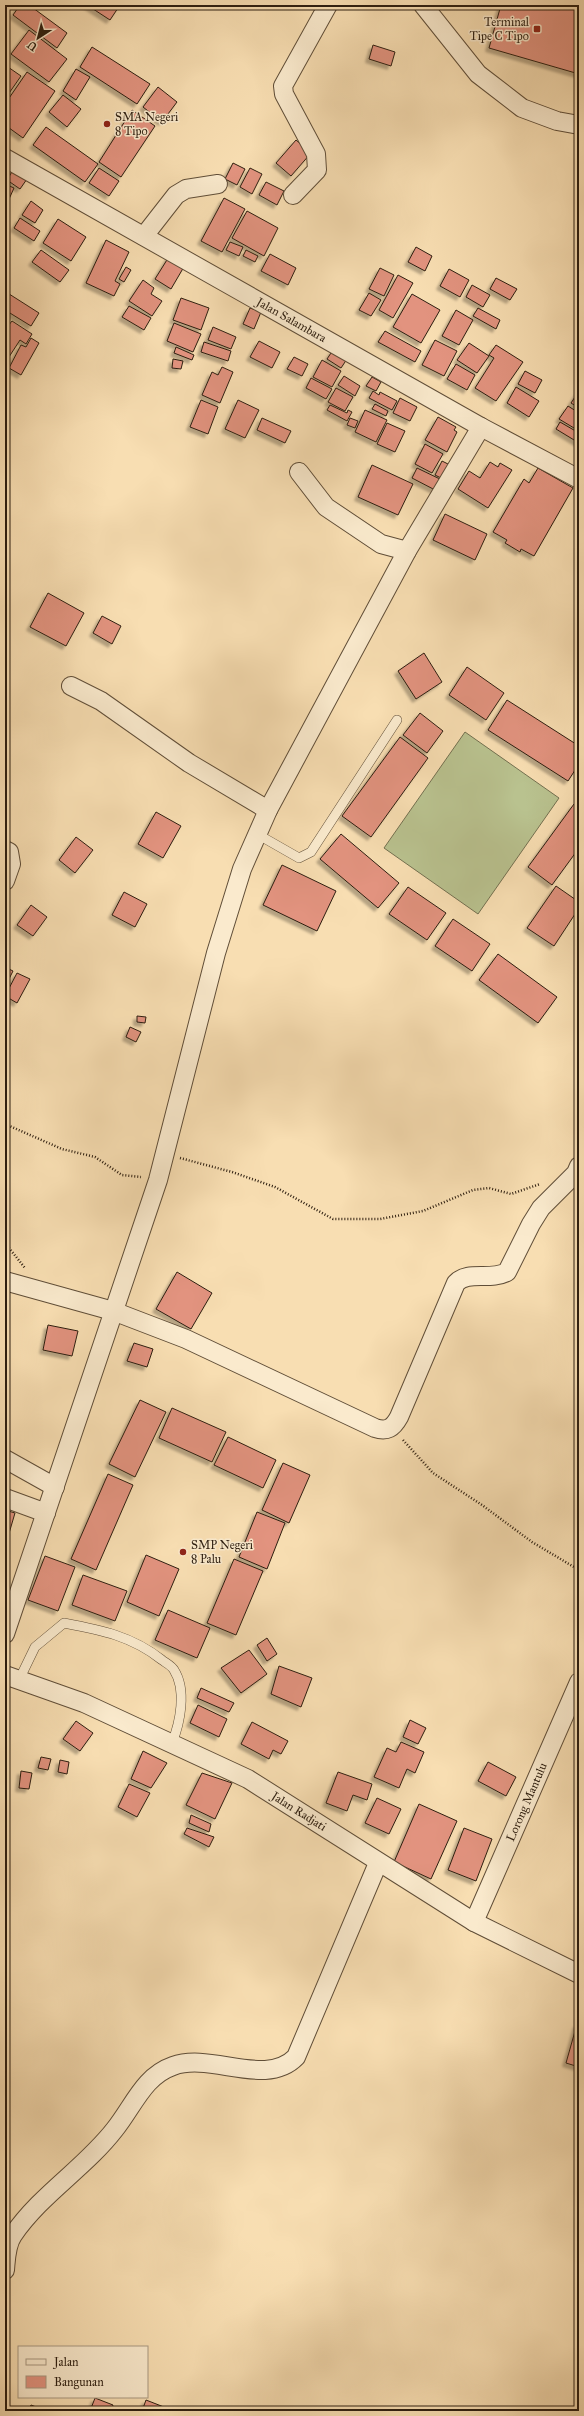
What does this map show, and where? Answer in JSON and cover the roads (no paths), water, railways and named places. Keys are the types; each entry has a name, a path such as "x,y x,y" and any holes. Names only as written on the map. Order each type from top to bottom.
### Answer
{"street":[{"path":"293,194 317,170 316,154 284,94 283,86 328,5"},
{"path":"423,5 478,74 522,108 557,121 579,124"},
{"name":"Jalan Salambara","path":"5,158 481,427 579,479"},
{"path":"144,236 176,195 186,189 218,184"},
{"path":"5,1634 158,1180 216,953 242,869 268,810 408,552 481,427"},
{"path":"299,472 326,508 380,544 408,552"},
{"path":"71,686 101,702 189,763 268,810"},
{"path":"5,850 9,852 11,864 5,881"},
{"path":"5,1281 113,1311 186,1339 375,1428 381,1430 392,1428 399,1417 456,1283 463,1278 470,1276 493,1278 507,1272 537,1213 554,1193 576,1173 579,1166"},
{"path":"5,1459 55,1487"},
{"path":"5,1498 46,1513"},
{"name":"Jalan Radjati","path":"12,1678 84,1703 248,1779 306,1814 378,1863 474,1922 579,1974"},
{"name":"Lorong Mantulu","path":"474,1922 579,1682"},
{"path":"5,2270 7,2250 11,2237 40,2202 99,2149 119,2123 145,2084 162,2070 190,2061 206,2061 246,2070 272,2069 286,2065 296,2057 378,1863"}],"lane":[{"path":"257,834 299,858 311,852 397,720"},
{"path":"12,1678 35,1647 64,1623 111,1632 148,1649 174,1669 181,1692 180,1721 172,1743"}],"place":[{"name":"Terminal Tipe C Tipo","path":"537,29"},
{"name":"SMA Negeri 8 Tipo","path":"107,124"},
{"name":"SMP Negeri 8 Palu","path":"183,1552"}]}
